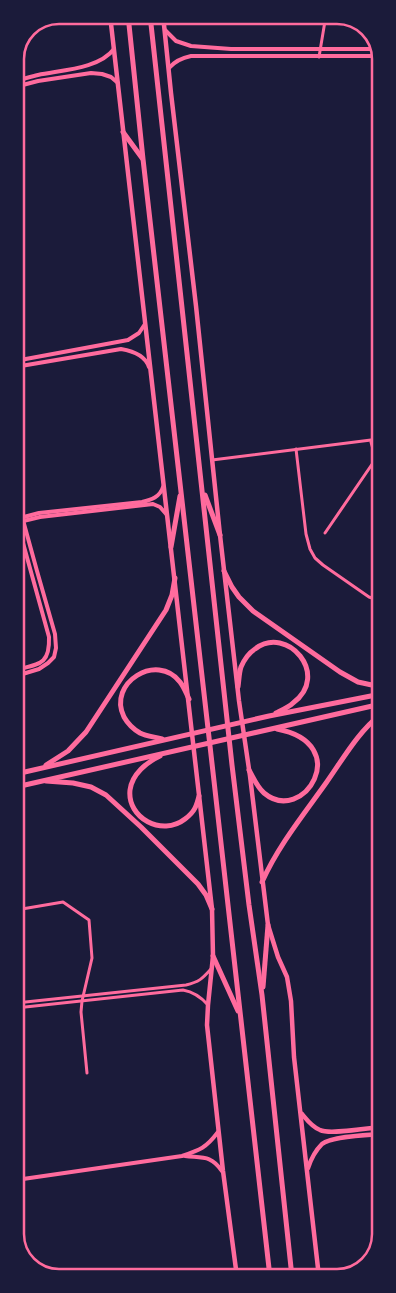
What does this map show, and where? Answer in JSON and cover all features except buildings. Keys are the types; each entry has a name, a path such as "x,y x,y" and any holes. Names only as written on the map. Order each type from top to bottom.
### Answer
{"main road":[{"path":"111,24 212,909 213,956 208,1005 208,1035 218,1132 236,1269"},
{"path":"129,24 269,1269"},
{"path":"151,24 201,487 244,868 262,995 291,1269"},
{"path":"164,24 224,571 250,770 262,882 268,925 278,957 287,977 291,1001 294,1057 318,1269"},
{"path":"123,132 143,159"},
{"path":"201,487 220,534"},
{"path":"171,547 181,490"},
{"path":"224,571 239,598 253,611 340,672 358,682 372,685"},
{"path":"40,769 68,751 86,732 166,610 172,595 175,578"},
{"path":"238,687 242,666 250,653 261,645 273,642 282,644 298,653 307,669 308,682 303,693 294,703 269,716"},
{"path":"165,739 141,734 132,728 126,720 120,702 126,686 132,678 141,673 160,670 180,682 189,699"},
{"path":"24,772 269,716 372,696"},
{"path":"24,785 372,706"},
{"path":"262,882 269,866 285,841 363,730 372,722"},
{"path":"250,770 256,784 263,792 275,799 291,799 305,792 310,787 317,772 318,763 312,746 296,734 274,728"},
{"path":"167,752 146,764 133,780 130,798 134,808 146,821 154,825 172,826 190,815 196,808 199,796"},
{"path":"41,781 73,783 91,787 106,795 198,884 206,895 212,909"},
{"path":"262,995 268,925"},
{"path":"213,956 240,1016"},
{"path":"301,1112 306,1120 322,1131 334,1132 372,1128"},
{"path":"307,1170 312,1158 324,1143 335,1139 372,1135"}],"street":[{"path":"319,56 324,24"},
{"path":"165,29 176,41 191,46 231,50 371,50"},
{"path":"24,79 84,67 105,57 114,49"},
{"path":"169,68 176,61 191,56 372,56"},
{"path":"24,85 91,72 111,77 118,83"},
{"path":"24,359 128,340 139,333 145,324"},
{"path":"24,366 129,350 143,357 150,368"},
{"path":"212,460 371,440 372,448"},
{"path":"296,449 306,534 310,549 322,565 372,598"},
{"path":"325,533 372,465"},
{"path":"24,519 39,513 151,500 162,491 164,485"},
{"path":"24,519 153,504 160,507 167,515"},
{"path":"24,523 56,634 56,648 54,656 48,663 39,669 24,674"},
{"path":"24,548 49,636 50,648 44,660 24,668"},
{"path":"24,909 63,902 89,920 92,958 81,1012 88,1073"},
{"path":"24,1002 192,984 204,977 212,966"},
{"path":"24,1007 183,990 196,994 208,1005"},
{"path":"182,1156 210,1143 218,1132"},
{"path":"24,1179 182,1156 213,1160 223,1171"}]}
